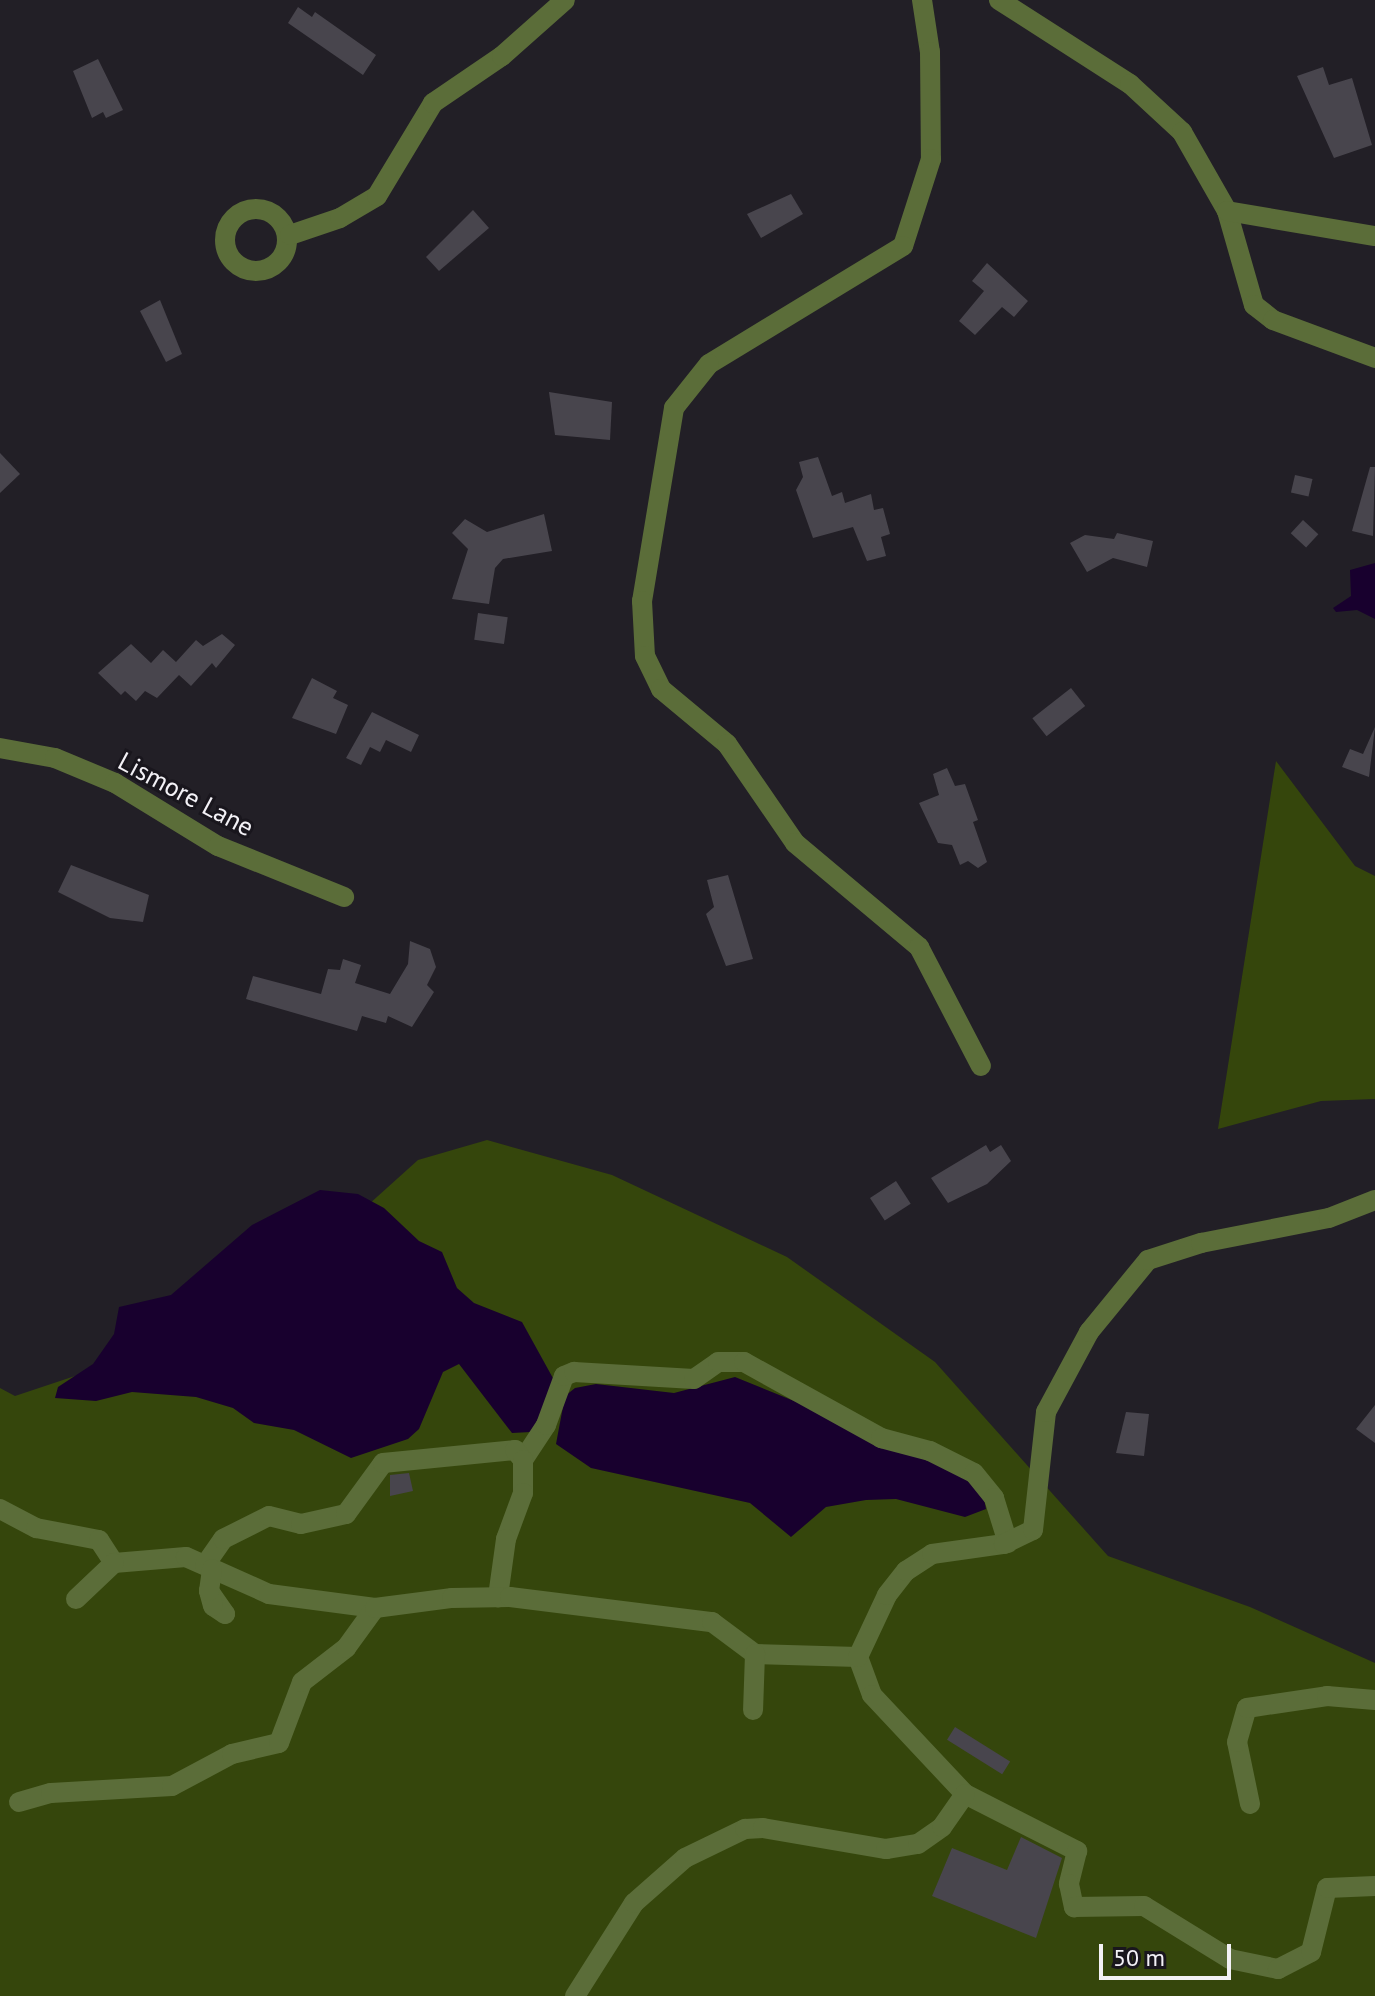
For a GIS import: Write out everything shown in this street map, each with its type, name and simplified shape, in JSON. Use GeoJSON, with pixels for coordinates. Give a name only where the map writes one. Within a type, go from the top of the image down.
{"type":"FeatureCollection","features":[{"type":"Feature","properties":{"kind":"street"},"geometry":{"type":"LineString","coordinates":[[290,235],[340,218],[377,196],[433,103],[502,56],[565,0]]}},
{"type":"Feature","properties":{"kind":"street"},"geometry":{"type":"LineString","coordinates":[[922,0],[930,52],[931,159],[903,246],[709,364],[674,408],[642,601],[645,656],[661,689],[727,744],[795,843],[919,947],[981,1066]]}},
{"type":"Feature","properties":{"kind":"street"},"geometry":{"type":"LineString","coordinates":[[999,0],[1130,84],[1172,122],[1200,157],[1227,211],[1254,305],[1273,320],[1375,358]]}},
{"type":"Feature","properties":{"kind":"street"},"geometry":{"type":"LineString","coordinates":[[1227,211],[1375,236]]}},
{"type":"Feature","properties":{"kind":"street","name":"Lismore Lane"},"geometry":{"type":"LineString","coordinates":[[0,748],[55,758],[115,783],[218,846],[344,897]]}},
{"type":"Feature","properties":{"kind":"street"},"geometry":{"type":"LineString","coordinates":[[1375,1200],[1329,1218],[1201,1243],[1148,1260],[1063,1375],[1046,1412],[1033,1530],[1008,1543],[953,1548],[906,1571],[887,1595],[858,1657],[872,1695],[965,1794],[1077,1851],[1069,1884],[1074,1907],[1144,1906],[1230,1959],[1259,1968],[1278,1969],[1311,1952],[1327,1888],[1375,1886]]}},
{"type":"Feature","properties":{"kind":"street"},"geometry":{"type":"LineString","coordinates":[[498,1597],[506,1539],[523,1493],[523,1460],[546,1425],[564,1376],[574,1372],[679,1380],[694,1379],[728,1359],[744,1362],[881,1438],[930,1451],[974,1473],[994,1498],[1008,1543]]}},
{"type":"Feature","properties":{"kind":"street"},"geometry":{"type":"LineString","coordinates":[[209,1591],[209,1567],[223,1539],[269,1516],[301,1524],[346,1514],[383,1463],[497,1449],[515,1450],[523,1460]]}},
{"type":"Feature","properties":{"kind":"street"},"geometry":{"type":"LineString","coordinates":[[0,1509],[36,1528],[99,1540],[114,1563]]}},
{"type":"Feature","properties":{"kind":"street"},"geometry":{"type":"LineString","coordinates":[[76,1599],[114,1563],[170,1555],[209,1567],[269,1594],[375,1608],[498,1597],[694,1617],[712,1622],[755,1654],[858,1657]]}},
{"type":"Feature","properties":{"kind":"street"},"geometry":{"type":"LineString","coordinates":[[19,1802],[51,1793],[172,1786],[232,1754],[279,1743],[302,1682],[346,1648],[375,1608]]}},
{"type":"Feature","properties":{"kind":"street"},"geometry":{"type":"LineString","coordinates":[[753,1710],[755,1654]]}},
{"type":"Feature","properties":{"kind":"street"},"geometry":{"type":"LineString","coordinates":[[1250,1804],[1237,1742],[1247,1708],[1327,1696],[1375,1700]]}},
{"type":"Feature","properties":{"kind":"street"},"geometry":{"type":"LineString","coordinates":[[575,1996],[634,1903],[685,1858],[745,1829],[763,1828],[886,1849],[918,1844],[942,1827],[965,1794]]}},
{"type":"Feature","properties":{"kind":"green space"},"geometry":{"type":"Polygon","coordinates":[[[1276,761],[1355,866],[1375,876],[1375,1099],[1321,1101],[1218,1129],[1276,761]]]}},
{"type":"Feature","properties":{"kind":"green space"},"geometry":{"type":"Polygon","coordinates":[[[487,1140],[612,1175],[787,1257],[935,1362],[1108,1556],[1250,1607],[1375,1663],[1375,1996],[0,1996],[0,1388],[15,1396],[129,1358],[368,1205],[418,1160],[487,1140]]]}},
{"type":"Feature","properties":{"kind":"shaded area"},"geometry":{"type":"Polygon","coordinates":[[[1375,563],[1375,619],[1357,610],[1336,612],[1333,608],[1351,596],[1350,570],[1375,563]]]}},
{"type":"Feature","properties":{"kind":"shaded area"},"geometry":{"type":"Polygon","coordinates":[[[320,1190],[358,1194],[384,1208],[419,1241],[442,1252],[457,1288],[474,1303],[522,1322],[554,1380],[549,1406],[531,1432],[512,1433],[459,1364],[443,1372],[419,1429],[408,1439],[351,1458],[294,1430],[254,1423],[233,1408],[196,1397],[132,1392],[96,1401],[55,1398],[58,1387],[93,1364],[114,1334],[119,1307],[171,1295],[252,1225],[320,1190]]]}},
{"type":"Feature","properties":{"kind":"shaded area"},"geometry":{"type":"Polygon","coordinates":[[[735,1377],[952,1465],[983,1493],[986,1509],[965,1517],[896,1499],[866,1500],[826,1507],[791,1537],[750,1503],[591,1468],[556,1444],[565,1396],[575,1388],[596,1384],[674,1393],[735,1377]]]}},
{"type":"Feature","properties":{"kind":"building"},"geometry":{"type":"Polygon","coordinates":[[[298,7],[312,17],[315,12],[376,55],[363,75],[288,23],[298,7]]]}},
{"type":"Feature","properties":{"kind":"building"},"geometry":{"type":"Polygon","coordinates":[[[98,59],[123,110],[106,118],[103,112],[92,118],[73,71],[98,59]]]}},
{"type":"Feature","properties":{"kind":"building"},"geometry":{"type":"Polygon","coordinates":[[[1323,67],[1329,85],[1352,78],[1372,145],[1334,158],[1297,76],[1323,67]]]}},
{"type":"Feature","properties":{"kind":"building"},"geometry":{"type":"Polygon","coordinates":[[[791,194],[803,214],[761,238],[747,214],[791,194]]]}},
{"type":"Feature","properties":{"kind":"building"},"geometry":{"type":"Polygon","coordinates":[[[473,210],[489,228],[439,271],[426,257],[473,210]]]}},
{"type":"Feature","properties":{"kind":"building"},"geometry":{"type":"Polygon","coordinates":[[[987,263],[1028,301],[1014,317],[1002,307],[975,335],[959,321],[984,291],[972,281],[987,263]]]}},
{"type":"Feature","properties":{"kind":"building"},"geometry":{"type":"Polygon","coordinates":[[[160,300],[182,354],[166,362],[140,311],[160,300]]]}},
{"type":"Feature","properties":{"kind":"building"},"geometry":{"type":"Polygon","coordinates":[[[549,392],[612,402],[610,440],[555,435],[549,392]]]}},
{"type":"Feature","properties":{"kind":"building"},"geometry":{"type":"Polygon","coordinates":[[[0,453],[20,474],[0,493],[0,453]]]}},
{"type":"Feature","properties":{"kind":"building"},"geometry":{"type":"Polygon","coordinates":[[[818,457],[832,496],[842,492],[845,503],[871,494],[874,510],[883,508],[890,534],[881,537],[886,556],[867,561],[853,527],[813,538],[796,490],[803,477],[799,462],[818,457]]]}},
{"type":"Feature","properties":{"kind":"building"},"geometry":{"type":"Polygon","coordinates":[[[1370,467],[1375,467],[1373,536],[1352,531],[1370,467]]]}},
{"type":"Feature","properties":{"kind":"building"},"geometry":{"type":"Polygon","coordinates":[[[1295,475],[1313,479],[1308,497],[1291,493],[1295,475]]]}},
{"type":"Feature","properties":{"kind":"building"},"geometry":{"type":"Polygon","coordinates":[[[544,514],[552,551],[503,559],[495,568],[489,604],[452,599],[468,549],[452,533],[465,519],[487,532],[544,514]]]}},
{"type":"Feature","properties":{"kind":"building"},"geometry":{"type":"Polygon","coordinates":[[[1303,520],[1318,534],[1306,547],[1291,533],[1303,520]]]}},
{"type":"Feature","properties":{"kind":"building"},"geometry":{"type":"Polygon","coordinates":[[[1117,533],[1153,541],[1147,567],[1113,558],[1087,572],[1070,543],[1085,535],[1114,539],[1117,533]]]}},
{"type":"Feature","properties":{"kind":"building"},"geometry":{"type":"Polygon","coordinates":[[[478,613],[508,617],[504,644],[474,640],[478,613]]]}},
{"type":"Feature","properties":{"kind":"building"},"geometry":{"type":"Polygon","coordinates":[[[222,634],[235,645],[216,668],[212,663],[191,686],[179,675],[157,698],[145,691],[136,701],[125,691],[121,695],[98,673],[131,644],[151,663],[163,650],[176,662],[196,640],[203,646],[222,634]]]}},
{"type":"Feature","properties":{"kind":"building"},"geometry":{"type":"Polygon","coordinates":[[[312,678],[337,691],[333,698],[348,705],[336,734],[292,718],[312,678]]]}},
{"type":"Feature","properties":{"kind":"building"},"geometry":{"type":"Polygon","coordinates":[[[1071,688],[1085,706],[1047,736],[1032,718],[1071,688]]]}},
{"type":"Feature","properties":{"kind":"building"},"geometry":{"type":"Polygon","coordinates":[[[372,712],[419,735],[411,752],[386,740],[380,752],[370,747],[361,765],[346,758],[372,712]]]}},
{"type":"Feature","properties":{"kind":"building"},"geometry":{"type":"Polygon","coordinates":[[[1375,727],[1369,777],[1342,767],[1350,749],[1363,754],[1375,727]]]}},
{"type":"Feature","properties":{"kind":"building"},"geometry":{"type":"Polygon","coordinates":[[[947,768],[955,786],[965,784],[978,820],[973,822],[987,862],[978,868],[968,861],[960,865],[952,845],[938,843],[919,803],[939,795],[933,774],[947,768]]]}},
{"type":"Feature","properties":{"kind":"building"},"geometry":{"type":"Polygon","coordinates":[[[71,865],[149,895],[143,922],[110,918],[58,892],[71,865]]]}},
{"type":"Feature","properties":{"kind":"building"},"geometry":{"type":"Polygon","coordinates":[[[728,875],[753,959],[726,966],[706,914],[714,907],[707,880],[728,875]]]}},
{"type":"Feature","properties":{"kind":"building"},"geometry":{"type":"Polygon","coordinates":[[[410,941],[430,949],[436,967],[427,985],[434,992],[412,1027],[388,1016],[386,1023],[362,1016],[357,1031],[246,999],[253,976],[321,994],[328,969],[340,970],[343,959],[361,965],[355,983],[390,994],[408,964],[410,941]]]}},
{"type":"Feature","properties":{"kind":"building"},"geometry":{"type":"Polygon","coordinates":[[[986,1145],[990,1152],[1001,1145],[1011,1161],[987,1184],[948,1203],[931,1178],[986,1145]]]}},
{"type":"Feature","properties":{"kind":"building"},"geometry":{"type":"Polygon","coordinates":[[[896,1181],[911,1204],[885,1221],[870,1198],[896,1181]]]}},
{"type":"Feature","properties":{"kind":"building"},"geometry":{"type":"Polygon","coordinates":[[[1375,1405],[1375,1443],[1356,1429],[1375,1405]]]}},
{"type":"Feature","properties":{"kind":"building"},"geometry":{"type":"Polygon","coordinates":[[[1126,1412],[1149,1414],[1144,1456],[1116,1453],[1126,1412]]]}},
{"type":"Feature","properties":{"kind":"building"},"geometry":{"type":"Polygon","coordinates":[[[409,1473],[413,1491],[390,1496],[390,1475],[409,1473]]]}},
{"type":"Feature","properties":{"kind":"building"},"geometry":{"type":"Polygon","coordinates":[[[955,1727],[1010,1761],[1002,1774],[947,1740],[955,1727]]]}},
{"type":"Feature","properties":{"kind":"building"},"geometry":{"type":"Polygon","coordinates":[[[1021,1837],[1062,1858],[1036,1938],[932,1896],[952,1848],[1007,1870],[1021,1837]]]}}]}
